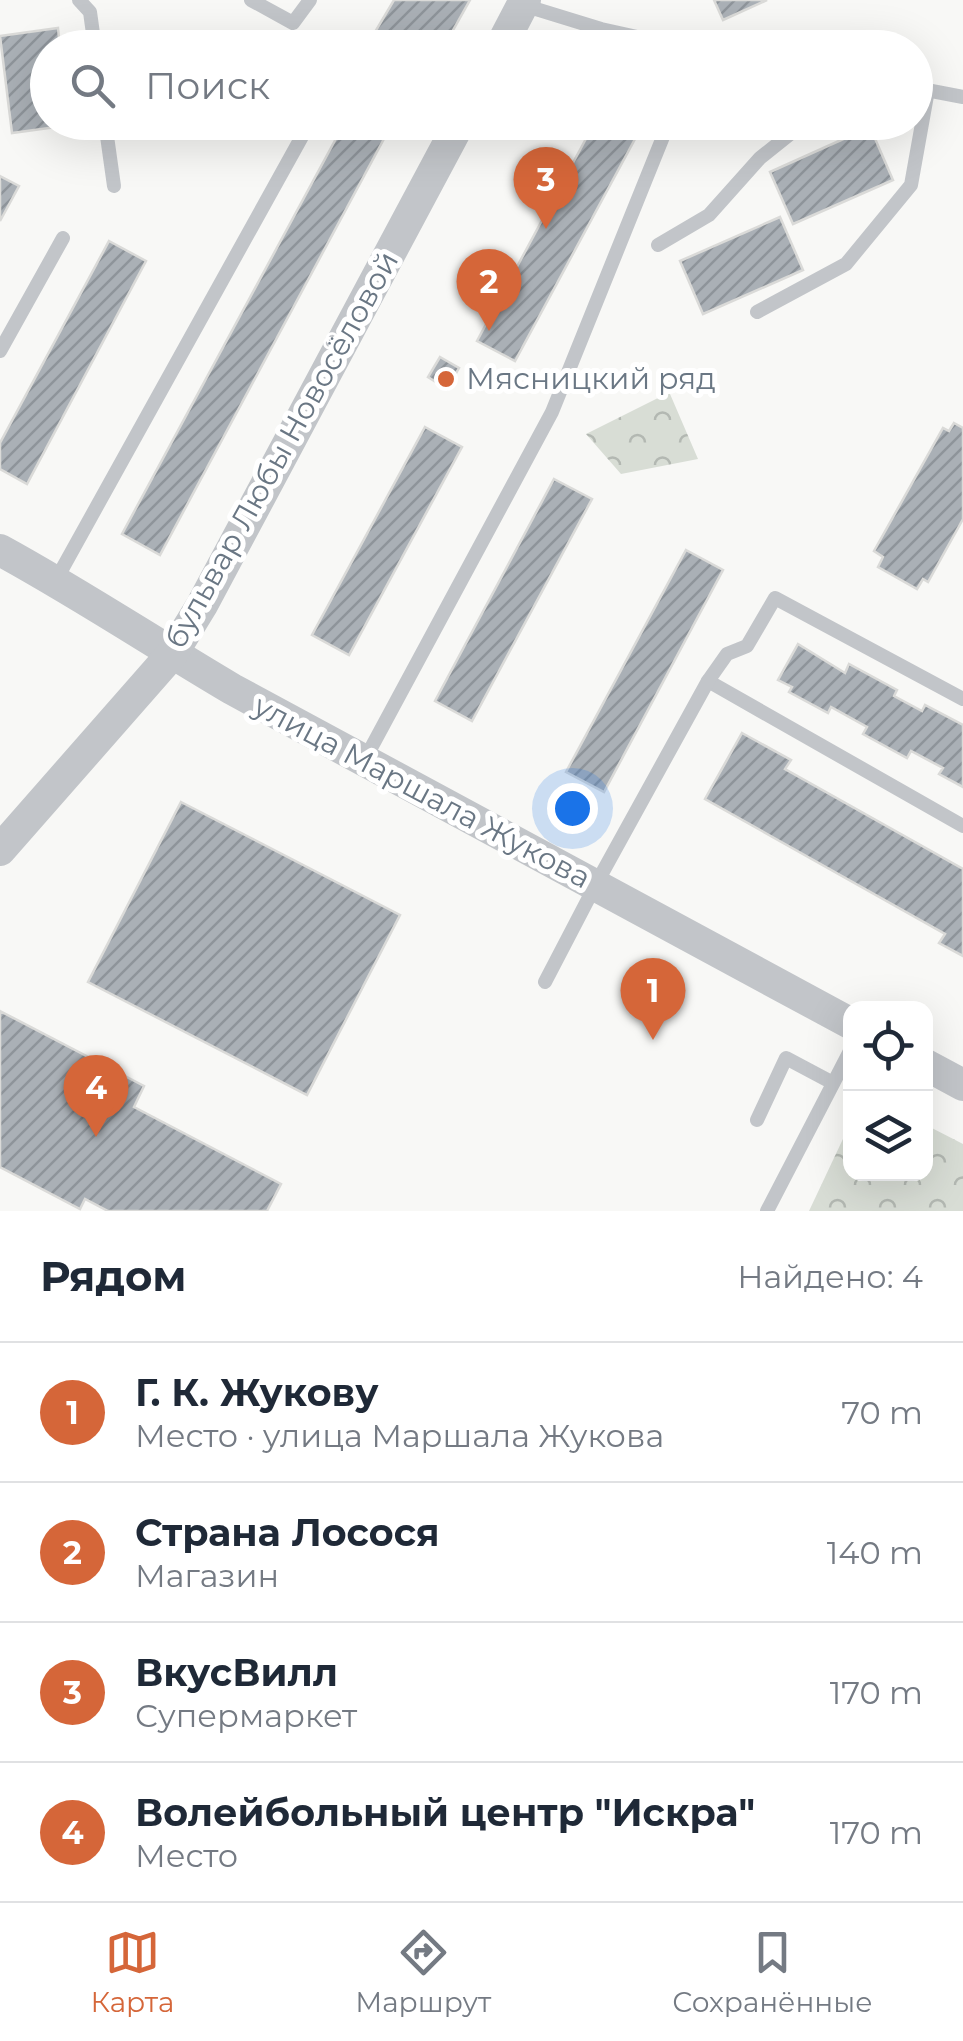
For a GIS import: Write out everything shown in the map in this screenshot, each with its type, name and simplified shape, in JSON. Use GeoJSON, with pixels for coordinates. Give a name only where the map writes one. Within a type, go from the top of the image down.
{"type":"FeatureCollection","features":[{"type":"Feature","properties":{"kind":"street"},"geometry":{"type":"LineString","coordinates":[[509,30],[524,2]]}},
{"type":"Feature","properties":{"kind":"street","name":"бульвар Любы Новосёловой"},"geometry":{"type":"LineString","coordinates":[[0,850],[172,654],[202,605],[450,140]]}},
{"type":"Feature","properties":{"kind":"street","name":"улица Маршала Жукова"},"geometry":{"type":"LineString","coordinates":[[0,550],[56,580],[232,689],[843,1020]]}},
{"type":"Feature","properties":{"kind":"street"},"geometry":{"type":"LineString","coordinates":[[933,1068],[963,1085]]}},
{"type":"Feature","properties":{"kind":"lane"},"geometry":{"type":"LineString","coordinates":[[79,0],[90,12],[92,30]]}},
{"type":"Feature","properties":{"kind":"lane"},"geometry":{"type":"LineString","coordinates":[[250,0],[293,23],[310,0]]}},
{"type":"Feature","properties":{"kind":"lane"},"geometry":{"type":"LineString","coordinates":[[524,2],[606,30]]}},
{"type":"Feature","properties":{"kind":"lane"},"geometry":{"type":"LineString","coordinates":[[933,91],[963,96]]}},
{"type":"Feature","properties":{"kind":"lane"},"geometry":{"type":"LineString","coordinates":[[108,140],[114,186]]}},
{"type":"Feature","properties":{"kind":"lane"},"geometry":{"type":"LineString","coordinates":[[56,580],[300,140]]}},
{"type":"Feature","properties":{"kind":"lane"},"geometry":{"type":"LineString","coordinates":[[364,761],[552,412],[662,140]]}},
{"type":"Feature","properties":{"kind":"lane"},"geometry":{"type":"LineString","coordinates":[[658,245],[709,215],[760,158],[782,140]]}},
{"type":"Feature","properties":{"kind":"lane"},"geometry":{"type":"LineString","coordinates":[[758,312],[846,264],[910,184],[916,140]]}},
{"type":"Feature","properties":{"kind":"lane"},"geometry":{"type":"LineString","coordinates":[[0,351],[63,238]]}},
{"type":"Feature","properties":{"kind":"lane"},"geometry":{"type":"LineString","coordinates":[[544,982],[708,681],[727,654],[747,646],[775,598],[963,699]]}},
{"type":"Feature","properties":{"kind":"lane"},"geometry":{"type":"LineString","coordinates":[[708,681],[963,826]]}},
{"type":"Feature","properties":{"kind":"lane"},"geometry":{"type":"LineString","coordinates":[[758,1120],[786,1058],[834,1082]]}},
{"type":"Feature","properties":{"kind":"lane"},"geometry":{"type":"LineString","coordinates":[[767,1211],[843,1065]]}},
{"type":"Feature","properties":{"kind":"green space"},"geometry":{"type":"Polygon","coordinates":[[[667,387],[698,459],[621,474],[586,434],[668,393],[667,387]]]}},
{"type":"Feature","properties":{"kind":"green space"},"geometry":{"type":"Polygon","coordinates":[[[933,1129],[963,1144],[963,1211],[809,1211],[843,1139],[843,1181],[933,1181],[933,1129]]]}},
{"type":"Feature","properties":{"kind":"building"},"geometry":{"type":"Polygon","coordinates":[[[394,0],[470,0],[453,30],[376,30],[394,0]]]}},
{"type":"Feature","properties":{"kind":"building"},"geometry":{"type":"Polygon","coordinates":[[[714,0],[767,0],[723,20],[714,0]]]}},
{"type":"Feature","properties":{"kind":"building"},"geometry":{"type":"Polygon","coordinates":[[[30,32],[30,131],[12,133],[0,36],[30,32]]]}},
{"type":"Feature","properties":{"kind":"building"},"geometry":{"type":"Polygon","coordinates":[[[335,140],[383,140],[160,555],[122,534],[335,140]]]}},
{"type":"Feature","properties":{"kind":"building"},"geometry":{"type":"Polygon","coordinates":[[[585,140],[634,140],[515,361],[477,341],[585,140]]]}},
{"type":"Feature","properties":{"kind":"building"},"geometry":{"type":"Polygon","coordinates":[[[841,140],[876,140],[893,180],[793,224],[770,172],[841,140]]]}},
{"type":"Feature","properties":{"kind":"building"},"geometry":{"type":"Polygon","coordinates":[[[0,176],[19,186],[0,221],[0,176]]]}},
{"type":"Feature","properties":{"kind":"building"},"geometry":{"type":"Polygon","coordinates":[[[780,217],[803,270],[703,314],[680,261],[780,217]]]}},
{"type":"Feature","properties":{"kind":"building"},"geometry":{"type":"Polygon","coordinates":[[[109,241],[146,261],[27,484],[0,469],[0,443],[109,241]]]}},
{"type":"Feature","properties":{"kind":"building"},"geometry":{"type":"Polygon","coordinates":[[[440,357],[459,368],[447,389],[428,377],[440,357]]]}},
{"type":"Feature","properties":{"kind":"building"},"geometry":{"type":"Polygon","coordinates":[[[954,423],[963,428],[963,519],[928,582],[923,579],[917,589],[878,567],[883,557],[874,551],[943,428],[949,431],[954,423]]]}},
{"type":"Feature","properties":{"kind":"building"},"geometry":{"type":"Polygon","coordinates":[[[425,427],[462,447],[349,655],[312,635],[425,427]]]}},
{"type":"Feature","properties":{"kind":"building"},"geometry":{"type":"Polygon","coordinates":[[[554,479],[592,499],[472,721],[435,701],[554,479]]]}},
{"type":"Feature","properties":{"kind":"building"},"geometry":{"type":"Polygon","coordinates":[[[686,550],[723,570],[604,792],[566,772],[686,550]]]}},
{"type":"Feature","properties":{"kind":"building"},"geometry":{"type":"Polygon","coordinates":[[[798,644],[845,673],[849,664],[897,690],[894,696],[922,711],[925,705],[963,725],[963,787],[939,774],[943,768],[911,751],[907,758],[863,734],[867,727],[831,707],[828,713],[789,692],[792,687],[778,680],[798,644]]]}},
{"type":"Feature","properties":{"kind":"building"},"geometry":{"type":"Polygon","coordinates":[[[742,733],[791,760],[785,769],[963,869],[963,956],[939,943],[945,934],[705,799],[742,733]]]}},
{"type":"Feature","properties":{"kind":"building"},"geometry":{"type":"Polygon","coordinates":[[[181,802],[400,915],[307,1095],[88,982],[181,802]]]}},
{"type":"Feature","properties":{"kind":"building"},"geometry":{"type":"Polygon","coordinates":[[[0,1011],[144,1086],[134,1107],[281,1184],[267,1211],[108,1211],[85,1199],[80,1209],[0,1167],[0,1011]]]}},
{"type":"Feature","properties":{"kind":"place","name":"ВкусВилл"},"geometry":{"type":"Point","coordinates":[546,229]}},
{"type":"Feature","properties":{"kind":"place","name":"Страна Лосося"},"geometry":{"type":"Point","coordinates":[489,331]}},
{"type":"Feature","properties":{"kind":"place","name":"Мясницкий ряд"},"geometry":{"type":"Point","coordinates":[446,379]}},
{"type":"Feature","properties":{"kind":"place","name":"Г. К. Жукову"},"geometry":{"type":"Point","coordinates":[653,1040]}},
{"type":"Feature","properties":{"kind":"place","name":"Волейбольный центр \"Искра\""},"geometry":{"type":"Point","coordinates":[96,1137]}}]}
